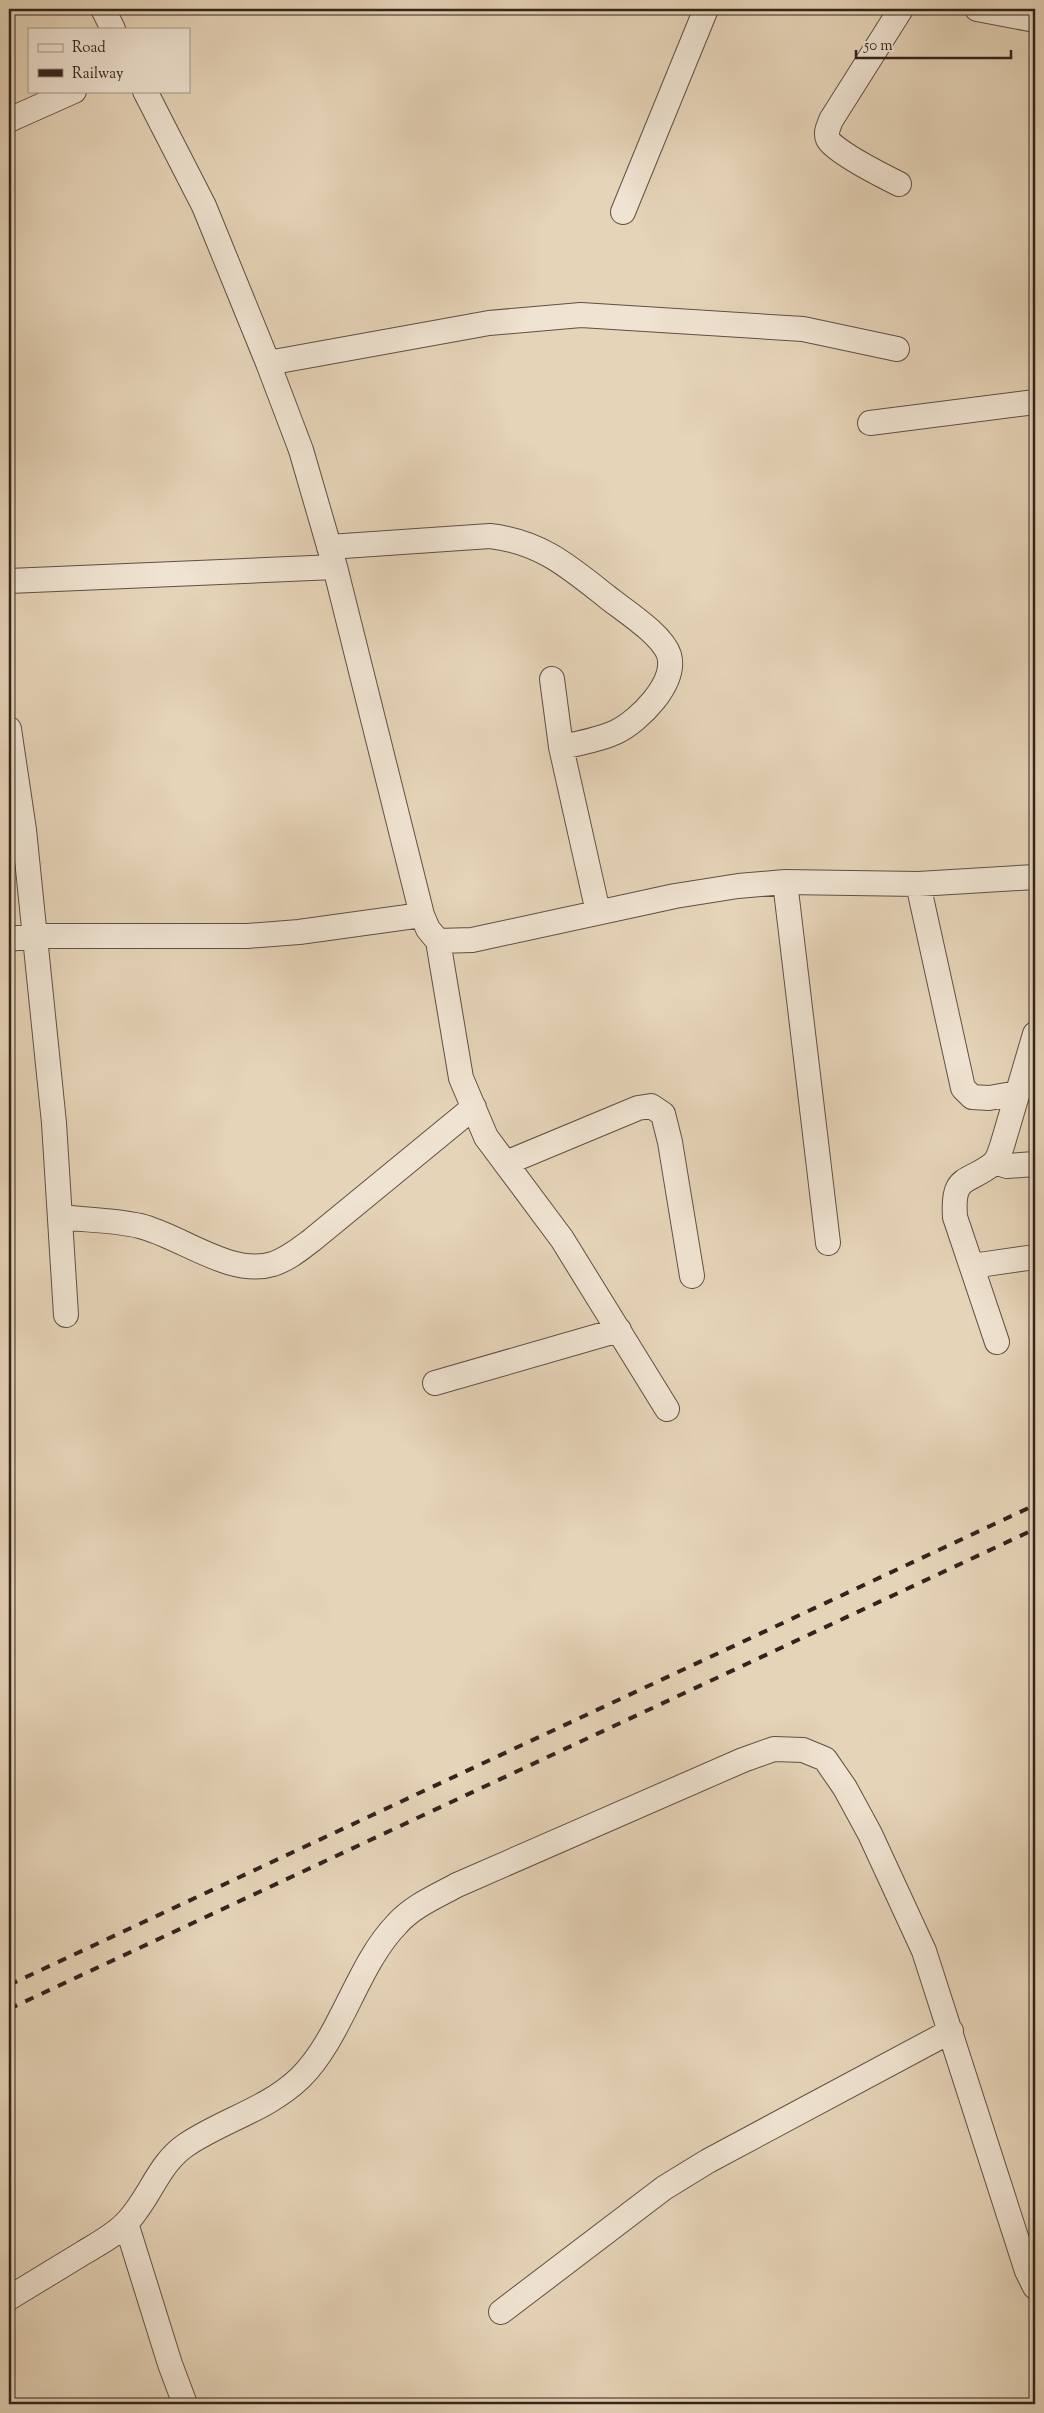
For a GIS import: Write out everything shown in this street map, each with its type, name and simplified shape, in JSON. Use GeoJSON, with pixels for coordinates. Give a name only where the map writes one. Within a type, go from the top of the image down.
{"type":"FeatureCollection","features":[{"type":"Feature","properties":{"kind":"street"},"geometry":{"type":"LineString","coordinates":[[102,9],[112,28]]}},
{"type":"Feature","properties":{"kind":"street"},"geometry":{"type":"LineString","coordinates":[[623,212],[706,9]]}},
{"type":"Feature","properties":{"kind":"street"},"geometry":{"type":"LineString","coordinates":[[899,184],[837,149],[828,140],[827,131],[831,120],[901,9]]}},
{"type":"Feature","properties":{"kind":"street"},"geometry":{"type":"LineString","coordinates":[[977,9],[1035,20]]}},
{"type":"Feature","properties":{"kind":"street"},"geometry":{"type":"LineString","coordinates":[[9,120],[72,92]]}},
{"type":"Feature","properties":{"kind":"street"},"geometry":{"type":"LineString","coordinates":[[146,92],[204,206],[268,363],[300,450],[332,557],[422,916],[428,930],[438,941],[461,1078],[486,1137],[562,1239],[668,1409]]}},
{"type":"Feature","properties":{"kind":"street"},"geometry":{"type":"LineString","coordinates":[[268,363],[489,323],[581,315],[803,329],[897,349]]}},
{"type":"Feature","properties":{"kind":"street"},"geometry":{"type":"LineString","coordinates":[[870,423],[1035,402]]}},
{"type":"Feature","properties":{"kind":"street"},"geometry":{"type":"LineString","coordinates":[[9,581],[332,557],[490,536],[514,539],[537,547],[565,563],[657,637],[669,655],[669,674],[659,693],[636,719],[617,731],[594,740],[561,747]]}},
{"type":"Feature","properties":{"kind":"street"},"geometry":{"type":"LineString","coordinates":[[552,679],[561,747],[598,912]]}},
{"type":"Feature","properties":{"kind":"street"},"geometry":{"type":"LineString","coordinates":[[9,729],[24,830],[54,1123],[66,1315]]}},
{"type":"Feature","properties":{"kind":"street"},"geometry":{"type":"LineString","coordinates":[[438,941],[472,940],[675,896],[785,882],[918,884],[1035,877]]}},
{"type":"Feature","properties":{"kind":"street"},"geometry":{"type":"LineString","coordinates":[[785,882],[828,1244]]}},
{"type":"Feature","properties":{"kind":"street"},"geometry":{"type":"LineString","coordinates":[[918,884],[963,1088],[972,1097],[990,1098],[1018,1093]]}},
{"type":"Feature","properties":{"kind":"street"},"geometry":{"type":"LineString","coordinates":[[9,939],[34,936],[248,936],[299,932],[422,916]]}},
{"type":"Feature","properties":{"kind":"street"},"geometry":{"type":"LineString","coordinates":[[997,1342],[955,1217],[954,1195],[964,1181],[995,1162],[1002,1146],[1035,1034]]}},
{"type":"Feature","properties":{"kind":"street"},"geometry":{"type":"LineString","coordinates":[[506,1163],[638,1108],[651,1106],[663,1114],[670,1142],[692,1276]]}},
{"type":"Feature","properties":{"kind":"street"},"geometry":{"type":"LineString","coordinates":[[60,1217],[139,1226],[229,1262],[251,1266],[272,1264],[290,1256],[312,1240],[474,1107]]}},
{"type":"Feature","properties":{"kind":"street"},"geometry":{"type":"LineString","coordinates":[[995,1162],[1007,1166],[1035,1164]]}},
{"type":"Feature","properties":{"kind":"street"},"geometry":{"type":"LineString","coordinates":[[972,1266],[1035,1257]]}},
{"type":"Feature","properties":{"kind":"street"},"geometry":{"type":"LineString","coordinates":[[435,1383],[619,1330]]}},
{"type":"Feature","properties":{"kind":"street"},"geometry":{"type":"LineString","coordinates":[[9,2298],[106,2239],[126,2223],[144,2201],[168,2159],[186,2145],[266,2102],[300,2077],[320,2052],[382,1942],[397,1923],[420,1905],[457,1885],[743,1760],[774,1749],[804,1750],[825,1759],[845,1788],[878,1851],[924,1951],[1027,2271],[1035,2288]]}},
{"type":"Feature","properties":{"kind":"street"},"geometry":{"type":"LineString","coordinates":[[500,2312],[664,2188],[708,2161],[951,2031]]}},
{"type":"Feature","properties":{"kind":"street"},"geometry":{"type":"LineString","coordinates":[[126,2223],[170,2364],[185,2404]]}},
{"type":"Feature","properties":{"kind":"railway"},"geometry":{"type":"LineString","coordinates":[[9,1985],[1035,1505]]}},
{"type":"Feature","properties":{"kind":"railway"},"geometry":{"type":"LineString","coordinates":[[9,2009],[1035,1529]]}}]}
